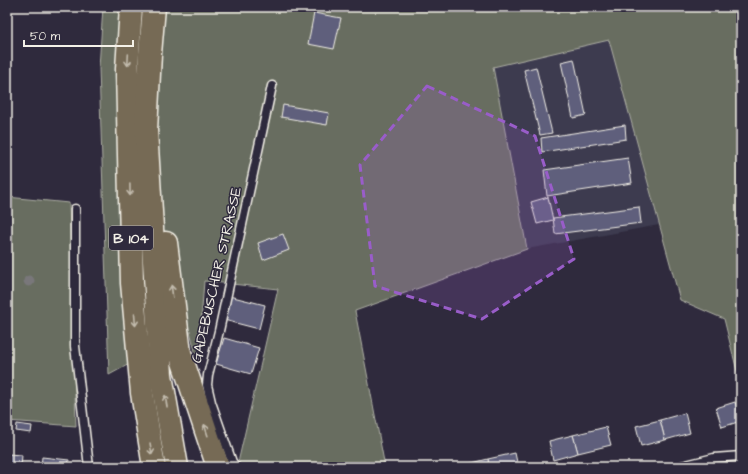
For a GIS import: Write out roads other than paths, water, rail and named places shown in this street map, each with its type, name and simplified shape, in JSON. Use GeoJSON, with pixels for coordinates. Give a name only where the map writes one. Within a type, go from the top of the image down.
{"type":"FeatureCollection","features":[{"type":"Feature","properties":{"kind":"highway","name":"B 104"},"geometry":{"type":"LineString","coordinates":[[131,7],[127,69],[132,283],[142,392],[154,467]]}},
{"type":"Feature","properties":{"kind":"highway","name":"B 104"},"geometry":{"type":"LineString","coordinates":[[154,7],[146,130],[161,375],[177,467]]}},
{"type":"Feature","properties":{"kind":"highway","name":"B 104"},"geometry":{"type":"LineString","coordinates":[[146,130],[156,164],[180,353],[218,467]]}},
{"type":"Feature","properties":{"kind":"lane","name":"GADEBUSCHER STRASSE"},"geometry":{"type":"LineString","coordinates":[[236,467],[232,462],[211,402],[207,385],[272,86]]}},
{"type":"Feature","properties":{"kind":"lane"},"geometry":{"type":"LineString","coordinates":[[75,209],[76,346],[89,467]]}},
{"type":"Feature","properties":{"kind":"lane"},"geometry":{"type":"LineString","coordinates":[[678,467],[714,458],[741,456]]}}]}
